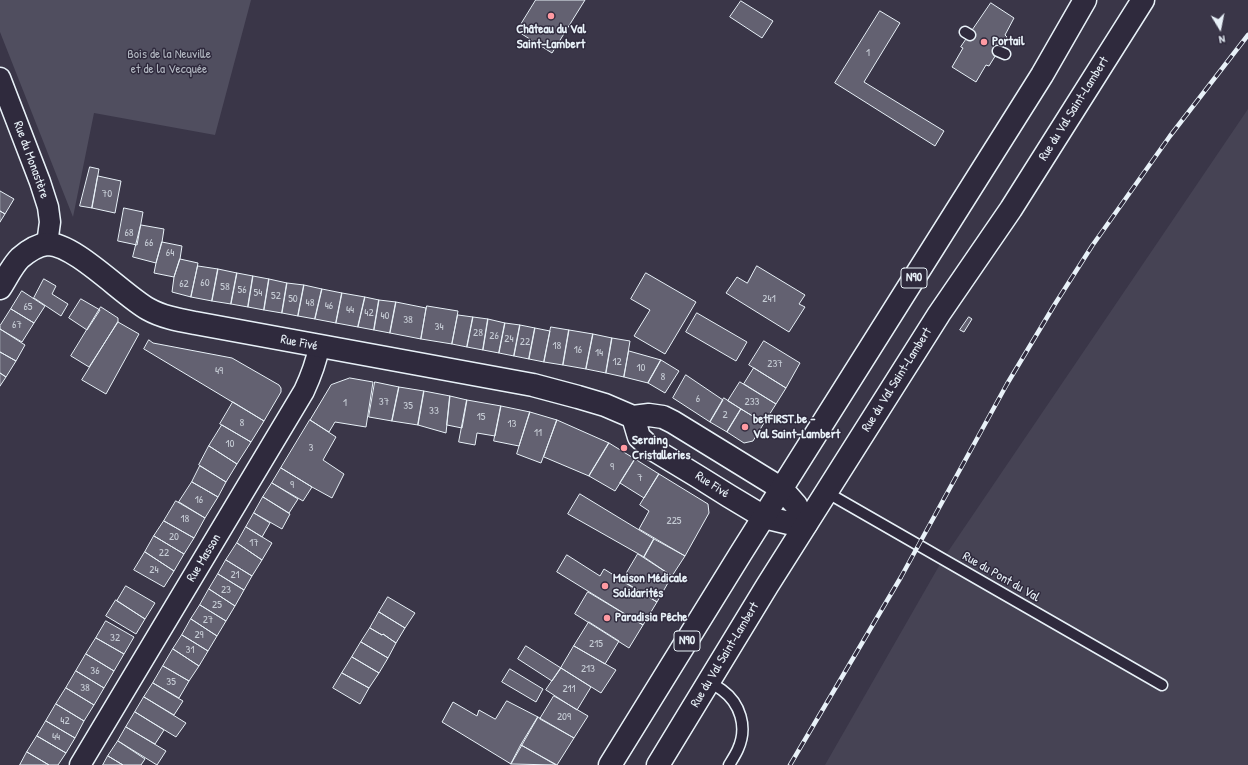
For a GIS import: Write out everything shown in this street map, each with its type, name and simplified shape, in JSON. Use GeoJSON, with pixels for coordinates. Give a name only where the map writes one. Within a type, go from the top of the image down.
{"type":"FeatureCollection","features":[{"type":"Feature","properties":{"kind":"main road","name":"N90"},"geometry":{"type":"LineString","coordinates":[[610,765],[1046,67],[1085,0]]}},
{"type":"Feature","properties":{"kind":"main road","name":"Rue du Val Saint-Lambert"},"geometry":{"type":"LineString","coordinates":[[658,765],[826,492],[939,314],[1010,209],[1143,0]]}},
{"type":"Feature","properties":{"kind":"main road","name":"Rue Fivé"},"geometry":{"type":"LineString","coordinates":[[47,244],[62,247],[148,309],[166,316],[319,347],[533,385],[605,405],[633,417],[649,415],[663,417],[782,489],[796,505],[806,524],[793,524],[764,517],[651,448],[639,437],[633,417]]}},
{"type":"Feature","properties":{"kind":"main road"},"geometry":{"type":"LineString","coordinates":[[0,288],[20,258],[32,249],[47,244]]}},
{"type":"Feature","properties":{"kind":"street","name":"Rue du Monastère"},"geometry":{"type":"LineString","coordinates":[[0,78],[40,182],[48,207],[50,222],[47,244]]}},
{"type":"Feature","properties":{"kind":"street","name":"Rue Masson"},"geometry":{"type":"LineString","coordinates":[[80,765],[304,391],[317,359],[319,347]]}},
{"type":"Feature","properties":{"kind":"lane","name":"Rue du Pont du Val"},"geometry":{"type":"LineString","coordinates":[[826,492],[1162,685]]}},
{"type":"Feature","properties":{"kind":"lane"},"geometry":{"type":"LineString","coordinates":[[708,682],[722,690],[732,699],[741,715],[743,731],[739,748],[729,765]]}},
{"type":"Feature","properties":{"kind":"shaded area"},"geometry":{"type":"Polygon","coordinates":[[[1248,109],[1248,765],[825,765],[943,559],[1248,109]]]}},
{"type":"Feature","properties":{"kind":"green space","name":"Bois de la Neuville et de la Vecquée"},"geometry":{"type":"Polygon","coordinates":[[[0,0],[251,0],[215,135],[94,113],[73,217],[0,32],[0,0]]]}},
{"type":"Feature","properties":{"kind":"building","name":"Château du Val Saint-Lambert"},"geometry":{"type":"Polygon","coordinates":[[[536,0],[585,0],[552,53],[517,31],[536,0]]]}},
{"type":"Feature","properties":{"kind":"building"},"geometry":{"type":"Polygon","coordinates":[[[741,1],[773,21],[762,38],[730,17],[741,1]]]}},
{"type":"Feature","properties":{"kind":"building","name":"Portail"},"geometry":{"type":"Polygon","coordinates":[[[991,3],[1014,18],[1005,35],[1007,37],[989,66],[986,65],[976,82],[952,67],[963,48],[961,47],[991,3]]]}},
{"type":"Feature","properties":{"kind":"building"},"geometry":{"type":"Polygon","coordinates":[[[880,11],[900,23],[864,82],[944,131],[935,146],[835,83],[880,11]]]}},
{"type":"Feature","properties":{"kind":"building"},"geometry":{"type":"Polygon","coordinates":[[[90,167],[99,169],[92,208],[80,206],[90,167]]]}},
{"type":"Feature","properties":{"kind":"building"},"geometry":{"type":"Polygon","coordinates":[[[98,176],[121,181],[115,213],[92,208],[98,176]]]}},
{"type":"Feature","properties":{"kind":"building"},"geometry":{"type":"Polygon","coordinates":[[[0,191],[14,199],[5,214],[0,211],[0,191]]]}},
{"type":"Feature","properties":{"kind":"building"},"geometry":{"type":"Polygon","coordinates":[[[124,208],[143,212],[137,245],[118,241],[124,208]]]}},
{"type":"Feature","properties":{"kind":"building"},"geometry":{"type":"Polygon","coordinates":[[[0,211],[5,214],[0,222],[0,211]]]}},
{"type":"Feature","properties":{"kind":"building"},"geometry":{"type":"Polygon","coordinates":[[[141,225],[164,229],[156,263],[133,257],[141,225]]]}},
{"type":"Feature","properties":{"kind":"building"},"geometry":{"type":"Polygon","coordinates":[[[162,242],[182,246],[180,259],[174,277],[154,273],[162,242]]]}},
{"type":"Feature","properties":{"kind":"building"},"geometry":{"type":"Polygon","coordinates":[[[180,259],[198,263],[191,297],[172,292],[174,277],[180,259]]]}},
{"type":"Feature","properties":{"kind":"building"},"geometry":{"type":"Polygon","coordinates":[[[198,266],[218,269],[212,301],[191,297],[198,266]]]}},
{"type":"Feature","properties":{"kind":"building"},"geometry":{"type":"Polygon","coordinates":[[[757,266],[805,295],[799,304],[805,307],[789,332],[726,293],[737,277],[747,283],[757,266]]]}},
{"type":"Feature","properties":{"kind":"building"},"geometry":{"type":"Polygon","coordinates":[[[218,269],[237,273],[231,304],[212,301],[218,269]]]}},
{"type":"Feature","properties":{"kind":"building"},"geometry":{"type":"Polygon","coordinates":[[[237,273],[253,276],[248,307],[231,304],[237,273]]]}},
{"type":"Feature","properties":{"kind":"building"},"geometry":{"type":"Polygon","coordinates":[[[646,273],[696,302],[665,354],[634,336],[650,310],[631,299],[646,273]]]}},
{"type":"Feature","properties":{"kind":"building"},"geometry":{"type":"Polygon","coordinates":[[[253,276],[269,279],[264,310],[248,307],[253,276]]]}},
{"type":"Feature","properties":{"kind":"building"},"geometry":{"type":"Polygon","coordinates":[[[44,279],[56,286],[52,294],[68,304],[61,316],[34,298],[44,279]]]}},
{"type":"Feature","properties":{"kind":"building"},"geometry":{"type":"Polygon","coordinates":[[[269,279],[287,283],[282,313],[264,310],[269,279]]]}},
{"type":"Feature","properties":{"kind":"building"},"geometry":{"type":"Polygon","coordinates":[[[287,283],[304,285],[298,316],[282,313],[287,283]]]}},
{"type":"Feature","properties":{"kind":"building"},"geometry":{"type":"Polygon","coordinates":[[[304,285],[322,289],[315,319],[298,316],[304,285]]]}},
{"type":"Feature","properties":{"kind":"building"},"geometry":{"type":"Polygon","coordinates":[[[322,289],[342,293],[336,323],[315,319],[322,289]]]}},
{"type":"Feature","properties":{"kind":"building"},"geometry":{"type":"Polygon","coordinates":[[[22,291],[45,306],[34,323],[11,309],[22,291]]]}},
{"type":"Feature","properties":{"kind":"building"},"geometry":{"type":"Polygon","coordinates":[[[342,293],[365,297],[358,327],[336,323],[342,293]]]}},
{"type":"Feature","properties":{"kind":"building"},"geometry":{"type":"Polygon","coordinates":[[[365,297],[379,300],[374,330],[358,327],[365,297]]]}},
{"type":"Feature","properties":{"kind":"building"},"geometry":{"type":"Polygon","coordinates":[[[81,299],[100,310],[87,330],[69,318],[81,299]]]}},
{"type":"Feature","properties":{"kind":"building"},"geometry":{"type":"Polygon","coordinates":[[[379,300],[396,302],[390,333],[374,330],[379,300]]]}},
{"type":"Feature","properties":{"kind":"building"},"geometry":{"type":"Polygon","coordinates":[[[396,302],[426,308],[421,339],[390,333],[396,302]]]}},
{"type":"Feature","properties":{"kind":"building"},"geometry":{"type":"Polygon","coordinates":[[[427,306],[458,311],[452,344],[421,339],[427,306]]]}},
{"type":"Feature","properties":{"kind":"building"},"geometry":{"type":"Polygon","coordinates":[[[101,307],[118,318],[118,322],[89,367],[71,356],[101,307]]]}},
{"type":"Feature","properties":{"kind":"building"},"geometry":{"type":"Polygon","coordinates":[[[11,309],[34,323],[22,342],[0,329],[0,326],[11,309]]]}},
{"type":"Feature","properties":{"kind":"building"},"geometry":{"type":"Polygon","coordinates":[[[697,313],[747,342],[736,361],[686,332],[697,313]]]}},
{"type":"Feature","properties":{"kind":"building"},"geometry":{"type":"Polygon","coordinates":[[[458,315],[473,317],[467,347],[452,344],[458,315]]]}},
{"type":"Feature","properties":{"kind":"building"},"geometry":{"type":"Polygon","coordinates":[[[473,317],[488,319],[483,350],[467,347],[473,317]]]}},
{"type":"Feature","properties":{"kind":"building"},"geometry":{"type":"Polygon","coordinates":[[[969,317],[972,319],[964,332],[960,330],[969,317]]]}},
{"type":"Feature","properties":{"kind":"building"},"geometry":{"type":"Polygon","coordinates":[[[488,319],[505,323],[499,353],[483,350],[488,319]]]}},
{"type":"Feature","properties":{"kind":"building"},"geometry":{"type":"Polygon","coordinates":[[[118,322],[139,334],[106,394],[82,380],[118,322]]]}},
{"type":"Feature","properties":{"kind":"building"},"geometry":{"type":"Polygon","coordinates":[[[505,323],[520,325],[514,356],[499,353],[505,323]]]}},
{"type":"Feature","properties":{"kind":"building"},"geometry":{"type":"Polygon","coordinates":[[[520,325],[535,328],[529,359],[514,356],[520,325]]]}},
{"type":"Feature","properties":{"kind":"building"},"geometry":{"type":"Polygon","coordinates":[[[551,327],[569,330],[563,365],[544,362],[551,327]]]}},
{"type":"Feature","properties":{"kind":"building"},"geometry":{"type":"Polygon","coordinates":[[[535,328],[550,331],[544,362],[529,359],[535,328]]]}},
{"type":"Feature","properties":{"kind":"building"},"geometry":{"type":"Polygon","coordinates":[[[0,329],[25,345],[16,361],[0,352],[0,329]]]}},
{"type":"Feature","properties":{"kind":"building"},"geometry":{"type":"Polygon","coordinates":[[[569,330],[593,334],[586,369],[563,365],[569,330]]]}},
{"type":"Feature","properties":{"kind":"building"},"geometry":{"type":"Polygon","coordinates":[[[593,334],[612,338],[606,373],[586,369],[593,334]]]}},
{"type":"Feature","properties":{"kind":"building"},"geometry":{"type":"Polygon","coordinates":[[[612,338],[630,341],[624,377],[606,373],[612,338]]]}},
{"type":"Feature","properties":{"kind":"building"},"geometry":{"type":"Polygon","coordinates":[[[149,340],[153,343],[232,358],[279,385],[281,392],[264,421],[144,349],[149,340]]]}},
{"type":"Feature","properties":{"kind":"building"},"geometry":{"type":"Polygon","coordinates":[[[764,341],[800,363],[786,388],[749,365],[764,341]]]}},
{"type":"Feature","properties":{"kind":"building"},"geometry":{"type":"Polygon","coordinates":[[[629,351],[661,360],[648,383],[624,377],[629,351]]]}},
{"type":"Feature","properties":{"kind":"building"},"geometry":{"type":"Polygon","coordinates":[[[0,352],[16,361],[6,377],[0,373],[0,352]]]}},
{"type":"Feature","properties":{"kind":"building"},"geometry":{"type":"Polygon","coordinates":[[[661,360],[679,371],[665,393],[648,383],[661,360]]]}},
{"type":"Feature","properties":{"kind":"building"},"geometry":{"type":"Polygon","coordinates":[[[754,368],[786,388],[776,404],[744,384],[754,368]]]}},
{"type":"Feature","properties":{"kind":"building"},"geometry":{"type":"Polygon","coordinates":[[[0,373],[6,377],[0,386],[0,373]]]}},
{"type":"Feature","properties":{"kind":"building"},"geometry":{"type":"Polygon","coordinates":[[[686,375],[723,400],[710,422],[673,398],[686,375]]]}},
{"type":"Feature","properties":{"kind":"building"},"geometry":{"type":"Polygon","coordinates":[[[350,378],[373,382],[366,427],[335,422],[329,432],[310,420],[331,385],[350,378]]]}},
{"type":"Feature","properties":{"kind":"building"},"geometry":{"type":"Polygon","coordinates":[[[375,382],[399,387],[392,421],[369,417],[375,382]]]}},
{"type":"Feature","properties":{"kind":"building"},"geometry":{"type":"Polygon","coordinates":[[[740,382],[776,404],[764,423],[728,401],[740,382]]]}},
{"type":"Feature","properties":{"kind":"building"},"geometry":{"type":"Polygon","coordinates":[[[399,387],[424,391],[418,425],[392,421],[399,387]]]}},
{"type":"Feature","properties":{"kind":"building"},"geometry":{"type":"Polygon","coordinates":[[[424,391],[450,396],[446,433],[418,425],[424,391]]]}},
{"type":"Feature","properties":{"kind":"building"},"geometry":{"type":"Polygon","coordinates":[[[450,396],[467,400],[462,428],[447,425],[450,396]]]}},
{"type":"Feature","properties":{"kind":"building"},"geometry":{"type":"Polygon","coordinates":[[[724,398],[741,409],[727,432],[710,422],[724,398]]]}},
{"type":"Feature","properties":{"kind":"building"},"geometry":{"type":"Polygon","coordinates":[[[467,400],[501,406],[495,436],[477,433],[475,445],[459,442],[467,400]]]}},
{"type":"Feature","properties":{"kind":"building"},"geometry":{"type":"Polygon","coordinates":[[[233,402],[264,421],[251,442],[220,424],[233,402]]]}},
{"type":"Feature","properties":{"kind":"building"},"geometry":{"type":"Polygon","coordinates":[[[501,406],[530,412],[519,446],[494,441],[501,406]]]}},
{"type":"Feature","properties":{"kind":"building","name":"betFIRST.be - Val Saint-Lambert"},"geometry":{"type":"Polygon","coordinates":[[[741,409],[764,423],[753,441],[744,443],[727,432],[741,409]]]}},
{"type":"Feature","properties":{"kind":"building"},"geometry":{"type":"Polygon","coordinates":[[[530,412],[557,420],[541,463],[517,454],[530,412]]]}},
{"type":"Feature","properties":{"kind":"building"},"geometry":{"type":"Polygon","coordinates":[[[310,420],[336,437],[323,460],[344,474],[332,498],[281,468],[310,420]]]}},
{"type":"Feature","properties":{"kind":"building"},"geometry":{"type":"Polygon","coordinates":[[[557,420],[609,443],[589,476],[544,457],[557,420]]]}},
{"type":"Feature","properties":{"kind":"building"},"geometry":{"type":"Polygon","coordinates":[[[222,425],[251,442],[237,464],[209,446],[222,425]]]}},
{"type":"Feature","properties":{"kind":"building"},"geometry":{"type":"Polygon","coordinates":[[[609,443],[635,459],[615,491],[589,476],[609,443]]]}},
{"type":"Feature","properties":{"kind":"building"},"geometry":{"type":"Polygon","coordinates":[[[209,446],[237,464],[226,482],[199,465],[209,446]]]}},
{"type":"Feature","properties":{"kind":"building"},"geometry":{"type":"Polygon","coordinates":[[[635,459],[659,474],[644,498],[620,483],[635,459]]]}},
{"type":"Feature","properties":{"kind":"building"},"geometry":{"type":"Polygon","coordinates":[[[200,466],[226,482],[218,497],[192,482],[200,466]]]}},
{"type":"Feature","properties":{"kind":"building"},"geometry":{"type":"Polygon","coordinates":[[[281,468],[312,487],[303,501],[272,483],[281,468]]]}},
{"type":"Feature","properties":{"kind":"building"},"geometry":{"type":"Polygon","coordinates":[[[659,474],[708,504],[709,513],[685,556],[639,529],[649,511],[640,505],[659,474]]]}},
{"type":"Feature","properties":{"kind":"building"},"geometry":{"type":"Polygon","coordinates":[[[192,482],[218,497],[205,518],[179,502],[192,482]]]}},
{"type":"Feature","properties":{"kind":"building"},"geometry":{"type":"Polygon","coordinates":[[[272,483],[298,499],[289,513],[263,497],[272,483]]]}},
{"type":"Feature","properties":{"kind":"building"},"geometry":{"type":"Polygon","coordinates":[[[580,494],[654,539],[644,557],[568,514],[580,494]]]}},
{"type":"Feature","properties":{"kind":"building"},"geometry":{"type":"Polygon","coordinates":[[[263,497],[290,514],[282,529],[254,513],[263,497]]]}},
{"type":"Feature","properties":{"kind":"building"},"geometry":{"type":"Polygon","coordinates":[[[176,501],[205,518],[194,538],[164,521],[176,501]]]}},
{"type":"Feature","properties":{"kind":"building"},"geometry":{"type":"Polygon","coordinates":[[[254,513],[270,523],[262,537],[246,527],[254,513]]]}},
{"type":"Feature","properties":{"kind":"building"},"geometry":{"type":"Polygon","coordinates":[[[164,521],[194,538],[184,554],[154,536],[164,521]]]}},
{"type":"Feature","properties":{"kind":"building"},"geometry":{"type":"Polygon","coordinates":[[[246,527],[272,543],[262,560],[237,543],[246,527]]]}},
{"type":"Feature","properties":{"kind":"building"},"geometry":{"type":"Polygon","coordinates":[[[154,536],[184,554],[174,571],[145,552],[154,536]]]}},
{"type":"Feature","properties":{"kind":"building"},"geometry":{"type":"Polygon","coordinates":[[[654,539],[685,556],[672,576],[644,557],[654,539]]]}},
{"type":"Feature","properties":{"kind":"building"},"geometry":{"type":"Polygon","coordinates":[[[237,543],[262,560],[252,576],[226,560],[237,543]]]}},
{"type":"Feature","properties":{"kind":"building"},"geometry":{"type":"Polygon","coordinates":[[[145,552],[174,571],[164,587],[134,570],[145,552]]]}},
{"type":"Feature","properties":{"kind":"building"},"geometry":{"type":"Polygon","coordinates":[[[638,554],[672,576],[657,602],[622,581],[638,554]]]}},
{"type":"Feature","properties":{"kind":"building","name":"Maison Médicale Solidarités"},"geometry":{"type":"Polygon","coordinates":[[[567,555],[600,576],[604,569],[657,602],[643,625],[557,572],[567,555]]]}},
{"type":"Feature","properties":{"kind":"building"},"geometry":{"type":"Polygon","coordinates":[[[226,560],[252,576],[244,590],[218,574],[226,560]]]}},
{"type":"Feature","properties":{"kind":"building"},"geometry":{"type":"Polygon","coordinates":[[[218,574],[244,590],[235,606],[209,589],[218,574]]]}},
{"type":"Feature","properties":{"kind":"building"},"geometry":{"type":"Polygon","coordinates":[[[126,586],[155,603],[145,619],[117,601],[126,586]]]}},
{"type":"Feature","properties":{"kind":"building"},"geometry":{"type":"Polygon","coordinates":[[[209,589],[235,606],[226,621],[200,605],[209,589]]]}},
{"type":"Feature","properties":{"kind":"building","name":"Paradisia Pêche"},"geometry":{"type":"Polygon","coordinates":[[[588,592],[643,625],[629,648],[575,614],[588,592]]]}},
{"type":"Feature","properties":{"kind":"building"},"geometry":{"type":"Polygon","coordinates":[[[388,597],[415,613],[405,628],[379,612],[388,597]]]}},
{"type":"Feature","properties":{"kind":"building"},"geometry":{"type":"Polygon","coordinates":[[[116,600],[145,619],[136,634],[106,616],[116,600]]]}},
{"type":"Feature","properties":{"kind":"building"},"geometry":{"type":"Polygon","coordinates":[[[200,605],[226,621],[217,636],[191,619],[200,605]]]}},
{"type":"Feature","properties":{"kind":"building"},"geometry":{"type":"Polygon","coordinates":[[[379,612],[405,628],[396,643],[383,634],[382,635],[370,628],[379,612]]]}},
{"type":"Feature","properties":{"kind":"building"},"geometry":{"type":"Polygon","coordinates":[[[191,619],[217,636],[208,651],[182,635],[191,619]]]}},
{"type":"Feature","properties":{"kind":"building"},"geometry":{"type":"Polygon","coordinates":[[[106,621],[134,637],[124,654],[96,638],[106,621]]]}},
{"type":"Feature","properties":{"kind":"building"},"geometry":{"type":"Polygon","coordinates":[[[589,622],[619,641],[605,664],[574,646],[589,622]]]}},
{"type":"Feature","properties":{"kind":"building"},"geometry":{"type":"Polygon","coordinates":[[[370,628],[382,635],[383,634],[396,643],[388,658],[361,642],[370,628]]]}},
{"type":"Feature","properties":{"kind":"building"},"geometry":{"type":"Polygon","coordinates":[[[182,635],[208,651],[199,666],[173,649],[182,635]]]}},
{"type":"Feature","properties":{"kind":"building"},"geometry":{"type":"Polygon","coordinates":[[[96,638],[124,654],[114,671],[86,654],[96,638]]]}},
{"type":"Feature","properties":{"kind":"building"},"geometry":{"type":"Polygon","coordinates":[[[361,642],[388,658],[379,673],[352,657],[361,642]]]}},
{"type":"Feature","properties":{"kind":"building"},"geometry":{"type":"Polygon","coordinates":[[[526,646],[561,668],[552,681],[518,659],[526,646]]]}},
{"type":"Feature","properties":{"kind":"building"},"geometry":{"type":"Polygon","coordinates":[[[574,646],[616,670],[601,693],[561,668],[574,646]]]}},
{"type":"Feature","properties":{"kind":"building"},"geometry":{"type":"Polygon","coordinates":[[[173,649],[199,666],[189,681],[163,666],[173,649]]]}},
{"type":"Feature","properties":{"kind":"building"},"geometry":{"type":"Polygon","coordinates":[[[86,654],[114,671],[104,688],[76,671],[86,654]]]}},
{"type":"Feature","properties":{"kind":"building"},"geometry":{"type":"Polygon","coordinates":[[[352,657],[379,673],[369,688],[342,673],[352,657]]]}},
{"type":"Feature","properties":{"kind":"building"},"geometry":{"type":"Polygon","coordinates":[[[163,666],[189,681],[179,698],[153,683],[163,666]]]}},
{"type":"Feature","properties":{"kind":"building"},"geometry":{"type":"Polygon","coordinates":[[[561,668],[591,687],[577,710],[546,690],[561,668]]]}},
{"type":"Feature","properties":{"kind":"building"},"geometry":{"type":"Polygon","coordinates":[[[510,669],[543,689],[536,702],[502,682],[510,669]]]}},
{"type":"Feature","properties":{"kind":"building"},"geometry":{"type":"Polygon","coordinates":[[[76,671],[104,688],[94,705],[66,688],[76,671]]]}},
{"type":"Feature","properties":{"kind":"building"},"geometry":{"type":"Polygon","coordinates":[[[342,673],[369,688],[360,704],[333,688],[342,673]]]}},
{"type":"Feature","properties":{"kind":"building"},"geometry":{"type":"Polygon","coordinates":[[[153,683],[183,701],[174,715],[144,697],[153,683]]]}},
{"type":"Feature","properties":{"kind":"building"},"geometry":{"type":"Polygon","coordinates":[[[66,688],[94,705],[84,721],[56,704],[66,688]]]}},
{"type":"Feature","properties":{"kind":"building"},"geometry":{"type":"Polygon","coordinates":[[[554,696],[588,716],[574,738],[540,719],[554,696]]]}},
{"type":"Feature","properties":{"kind":"building"},"geometry":{"type":"Polygon","coordinates":[[[144,697],[186,723],[176,737],[135,712],[144,697]]]}},
{"type":"Feature","properties":{"kind":"building"},"geometry":{"type":"Polygon","coordinates":[[[507,701],[538,717],[511,764],[442,722],[453,702],[477,716],[479,710],[495,719],[507,701]]]}},
{"type":"Feature","properties":{"kind":"building"},"geometry":{"type":"Polygon","coordinates":[[[56,704],[84,721],[75,738],[46,721],[56,704]]]}},
{"type":"Feature","properties":{"kind":"building"},"geometry":{"type":"Polygon","coordinates":[[[135,712],[164,730],[155,744],[126,727],[135,712]]]}},
{"type":"Feature","properties":{"kind":"building"},"geometry":{"type":"Polygon","coordinates":[[[538,717],[574,738],[557,765],[521,745],[538,717]]]}},
{"type":"Feature","properties":{"kind":"building"},"geometry":{"type":"Polygon","coordinates":[[[46,721],[75,738],[66,753],[37,736],[46,721]]]}},
{"type":"Feature","properties":{"kind":"building"},"geometry":{"type":"Polygon","coordinates":[[[126,727],[166,751],[157,765],[118,741],[126,727]]]}},
{"type":"Feature","properties":{"kind":"building"},"geometry":{"type":"Polygon","coordinates":[[[37,736],[66,753],[58,765],[49,765],[27,752],[37,736]]]}},
{"type":"Feature","properties":{"kind":"building"},"geometry":{"type":"Polygon","coordinates":[[[118,741],[145,759],[141,765],[123,765],[108,756],[118,741]]]}},
{"type":"Feature","properties":{"kind":"building"},"geometry":{"type":"Polygon","coordinates":[[[521,745],[556,765],[511,764],[521,745]]]}},
{"type":"Feature","properties":{"kind":"building"},"geometry":{"type":"Polygon","coordinates":[[[27,752],[49,765],[20,765],[27,752]]]}},
{"type":"Feature","properties":{"kind":"building"},"geometry":{"type":"Polygon","coordinates":[[[108,756],[123,765],[103,765],[108,756]]]}},
{"type":"Feature","properties":{"kind":"railway"},"geometry":{"type":"LineString","coordinates":[[790,765],[901,577],[1007,384],[1055,304],[1092,246],[1170,136],[1248,35]]}},
{"type":"Feature","properties":{"kind":"place","name":"Château du Val Saint-Lambert"},"geometry":{"type":"Point","coordinates":[551,16]}},
{"type":"Feature","properties":{"kind":"place","name":"Portail"},"geometry":{"type":"Point","coordinates":[984,42]}},
{"type":"Feature","properties":{"kind":"place","name":"betFIRST.be - Val Saint-Lambert"},"geometry":{"type":"Point","coordinates":[745,427]}},
{"type":"Feature","properties":{"kind":"place","name":"Seraing Cristalleries"},"geometry":{"type":"Point","coordinates":[624,448]}},
{"type":"Feature","properties":{"kind":"place","name":"Maison Médicale Solidarités"},"geometry":{"type":"Point","coordinates":[605,586]}},
{"type":"Feature","properties":{"kind":"place","name":"Paradisia Pêche"},"geometry":{"type":"Point","coordinates":[607,618]}}]}
